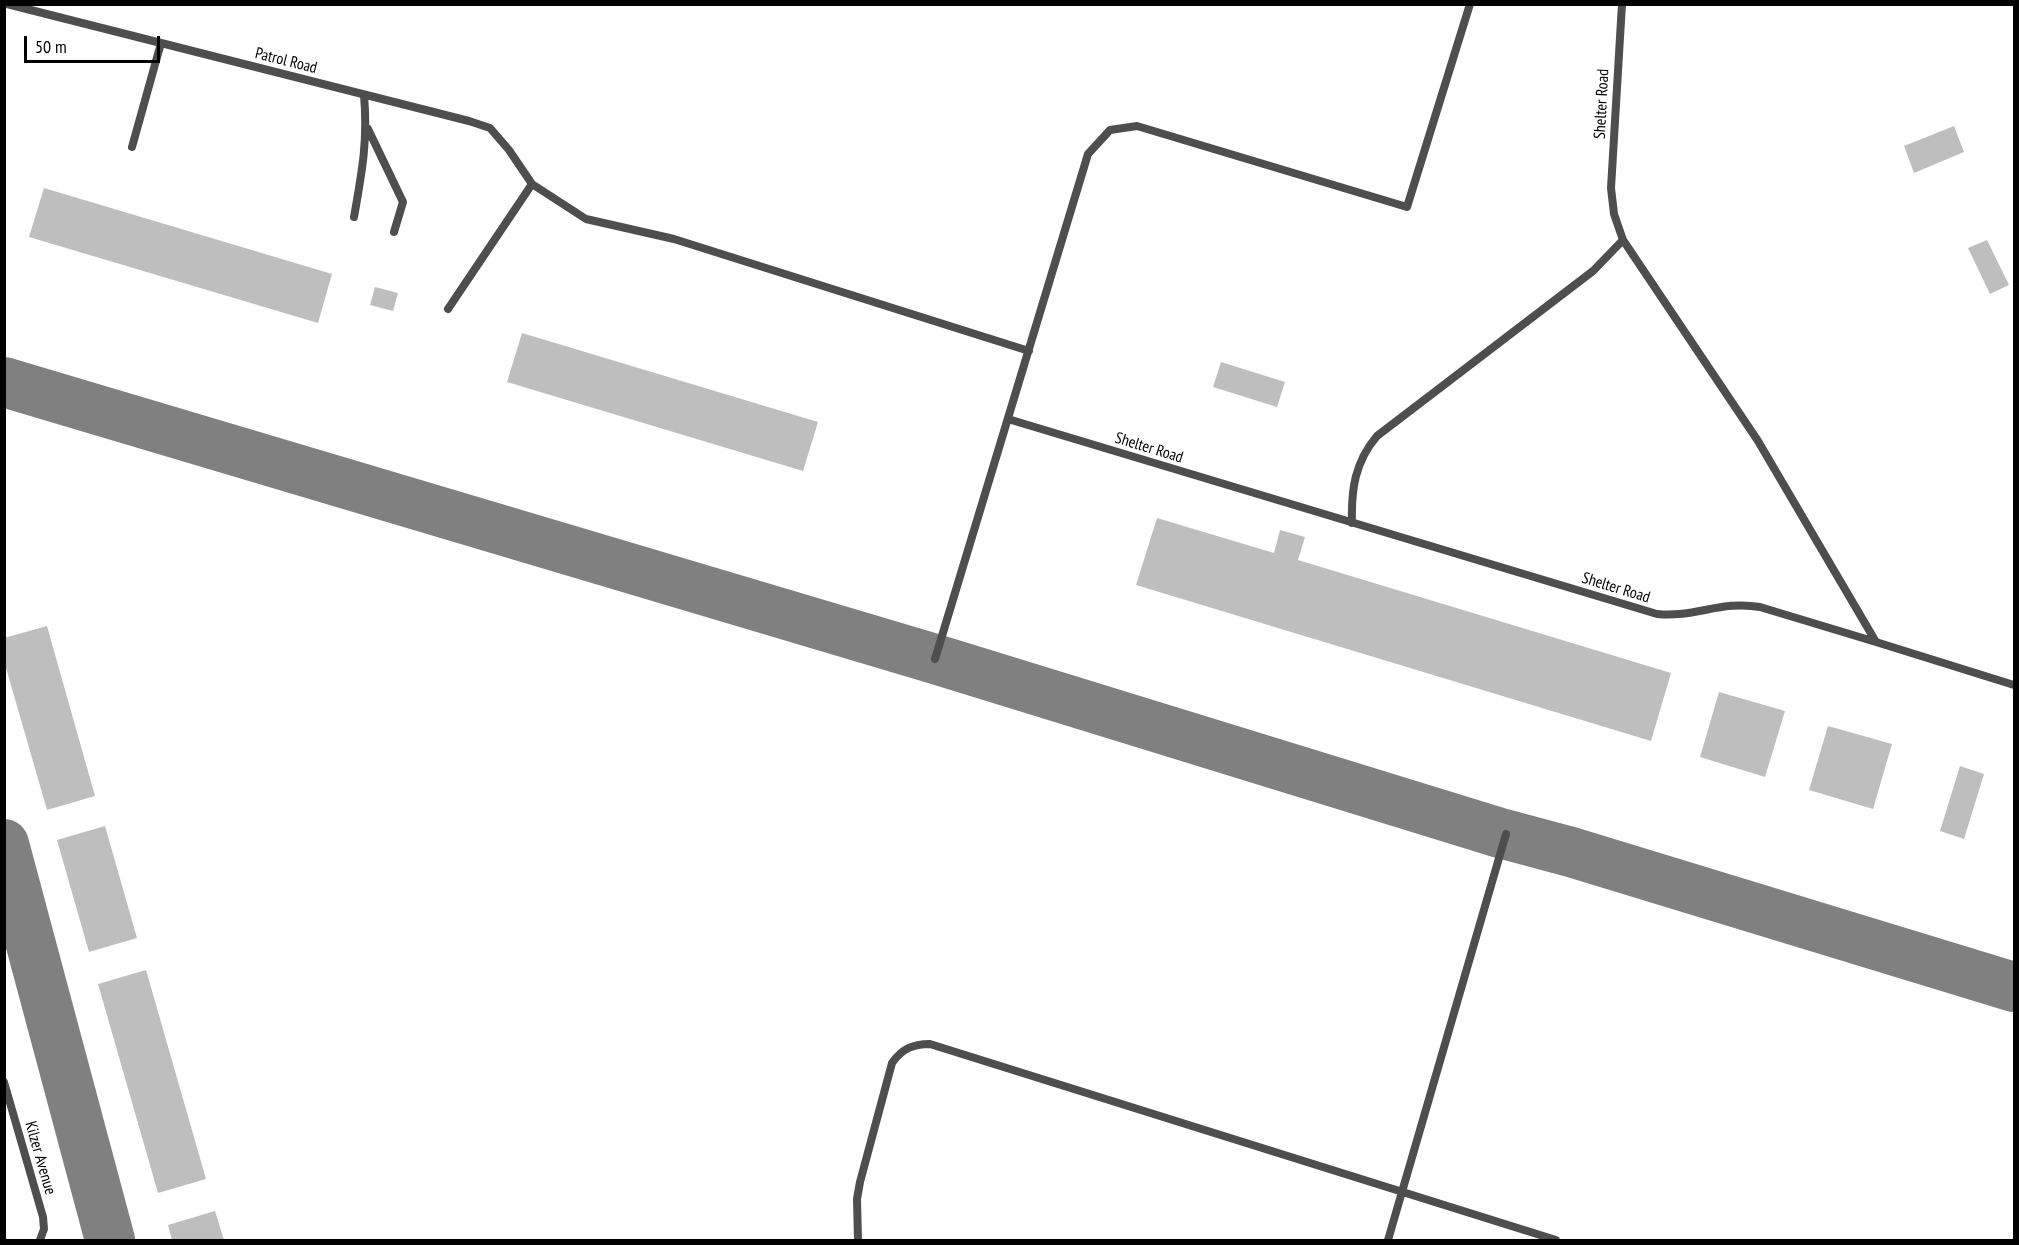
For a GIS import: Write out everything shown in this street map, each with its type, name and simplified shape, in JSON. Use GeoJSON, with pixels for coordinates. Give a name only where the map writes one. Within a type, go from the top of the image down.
{"type":"FeatureCollection","features":[{"type":"Feature","properties":{"kind":"lane","name":"Patrol Road"},"geometry":{"type":"LineString","coordinates":[[7,4],[490,128],[532,184]]}},
{"type":"Feature","properties":{"kind":"lane"},"geometry":{"type":"LineString","coordinates":[[935,659],[1088,154],[1110,130],[1137,126],[1407,207],[1470,4]]}},
{"type":"Feature","properties":{"kind":"lane","name":"Shelter Road"},"geometry":{"type":"LineString","coordinates":[[1622,4],[1611,188],[1614,214],[1623,240],[1758,441],[1876,642]]}},
{"type":"Feature","properties":{"kind":"lane"},"geometry":{"type":"LineString","coordinates":[[132,147],[161,44]]}},
{"type":"Feature","properties":{"kind":"lane"},"geometry":{"type":"LineString","coordinates":[[354,217],[365,154],[367,127],[364,95]]}},
{"type":"Feature","properties":{"kind":"lane"},"geometry":{"type":"LineString","coordinates":[[367,127],[404,202],[394,232]]}},
{"type":"Feature","properties":{"kind":"lane"},"geometry":{"type":"LineString","coordinates":[[448,309],[532,184],[586,219],[674,239],[1029,351]]}},
{"type":"Feature","properties":{"kind":"lane"},"geometry":{"type":"LineString","coordinates":[[1352,523],[1353,480],[1367,447],[1377,436],[1593,271],[1623,240]]}},
{"type":"Feature","properties":{"kind":"lane","name":"Shelter Road"},"geometry":{"type":"LineString","coordinates":[[1008,419],[1657,615],[1673,616],[1727,605],[1743,604],[1760,607],[2014,685]]}},
{"type":"Feature","properties":{"kind":"lane"},"geometry":{"type":"LineString","coordinates":[[1388,1240],[1506,834]]}},
{"type":"Feature","properties":{"kind":"lane"},"geometry":{"type":"LineString","coordinates":[[858,1240],[857,1199],[860,1182],[892,1063],[905,1049],[917,1044],[930,1044],[1556,1240]]}},
{"type":"Feature","properties":{"kind":"lane","name":"Kilzer Avenue"},"geometry":{"type":"LineString","coordinates":[[4,1082],[43,1217],[44,1228],[40,1240]]}},
{"type":"Feature","properties":{"kind":"building"},"geometry":{"type":"Polygon","coordinates":[[[1954,126],[1964,152],[1914,173],[1904,146],[1954,126]]]}},
{"type":"Feature","properties":{"kind":"building"},"geometry":{"type":"Polygon","coordinates":[[[44,188],[332,274],[318,323],[29,237],[44,188]]]}},
{"type":"Feature","properties":{"kind":"building"},"geometry":{"type":"Polygon","coordinates":[[[1987,240],[2009,285],[1990,294],[1968,248],[1987,240]]]}},
{"type":"Feature","properties":{"kind":"building"},"geometry":{"type":"Polygon","coordinates":[[[375,287],[398,293],[393,311],[370,305],[375,287]]]}},
{"type":"Feature","properties":{"kind":"building"},"geometry":{"type":"Polygon","coordinates":[[[522,333],[818,422],[803,471],[507,382],[522,333]]]}},
{"type":"Feature","properties":{"kind":"building"},"geometry":{"type":"Polygon","coordinates":[[[1221,362],[1285,382],[1277,407],[1213,387],[1221,362]]]}},
{"type":"Feature","properties":{"kind":"building"},"geometry":{"type":"Polygon","coordinates":[[[1157,518],[1274,553],[1280,530],[1305,537],[1298,560],[1671,673],[1651,741],[1136,585],[1157,518]]]}},
{"type":"Feature","properties":{"kind":"building"},"geometry":{"type":"Polygon","coordinates":[[[47,626],[95,796],[47,810],[4,661],[4,638],[47,626]]]}},
{"type":"Feature","properties":{"kind":"building"},"geometry":{"type":"Polygon","coordinates":[[[1719,692],[1785,711],[1765,777],[1700,757],[1719,692]]]}},
{"type":"Feature","properties":{"kind":"building"},"geometry":{"type":"Polygon","coordinates":[[[1828,726],[1892,744],[1873,809],[1809,790],[1828,726]]]}},
{"type":"Feature","properties":{"kind":"building"},"geometry":{"type":"Polygon","coordinates":[[[1960,766],[1984,774],[1964,839],[1940,831],[1960,766]]]}},
{"type":"Feature","properties":{"kind":"building"},"geometry":{"type":"Polygon","coordinates":[[[105,826],[137,938],[89,952],[57,840],[105,826]]]}},
{"type":"Feature","properties":{"kind":"building"},"geometry":{"type":"Polygon","coordinates":[[[146,970],[206,1179],[158,1193],[98,984],[146,970]]]}},
{"type":"Feature","properties":{"kind":"building"},"geometry":{"type":"Polygon","coordinates":[[[215,1211],[224,1240],[172,1240],[168,1225],[215,1211]]]}},
{"type":"Feature","properties":{"kind":"taxiway"},"geometry":{"type":"LineString","coordinates":[[4,382],[935,659],[1500,833],[1571,852],[2014,987]]}},
{"type":"Feature","properties":{"kind":"taxiway"},"geometry":{"type":"LineString","coordinates":[[4,844],[110,1240]]}}]}
